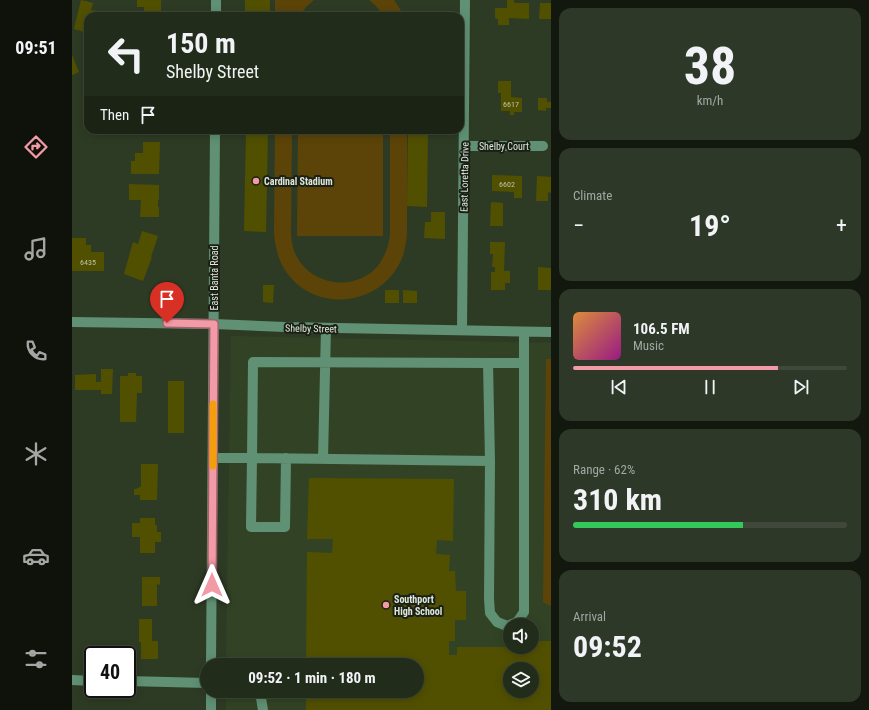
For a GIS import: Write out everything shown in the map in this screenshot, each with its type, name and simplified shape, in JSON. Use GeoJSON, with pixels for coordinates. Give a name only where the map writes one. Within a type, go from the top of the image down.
{"type":"FeatureCollection","features":[{"type":"Feature","properties":{"kind":"street"},"geometry":{"type":"LineString","coordinates":[[216,0],[216,12]]}},
{"type":"Feature","properties":{"kind":"street","name":"East Loretta Drive"},"geometry":{"type":"LineString","coordinates":[[462,330],[465,0]]}},
{"type":"Feature","properties":{"kind":"street","name":"East Banta Road"},"geometry":{"type":"LineString","coordinates":[[211,658],[215,134]]}},
{"type":"Feature","properties":{"kind":"street","name":"Shelby Court"},"geometry":{"type":"LineString","coordinates":[[464,146],[544,146]]}},
{"type":"Feature","properties":{"kind":"street","name":"Shelby Street"},"geometry":{"type":"LineString","coordinates":[[72,322],[551,332]]}},
{"type":"Feature","properties":{"kind":"street"},"geometry":{"type":"LineString","coordinates":[[323,459],[326,328]]}},
{"type":"Feature","properties":{"kind":"street"},"geometry":{"type":"LineString","coordinates":[[488,363],[490,461],[490,613],[497,622],[507,626],[518,622],[524,612],[524,332]]}},
{"type":"Feature","properties":{"kind":"street"},"geometry":{"type":"LineString","coordinates":[[286,458],[285,528],[251,527],[253,362],[524,363]]}},
{"type":"Feature","properties":{"kind":"street"},"geometry":{"type":"LineString","coordinates":[[213,458],[490,461]]}},
{"type":"Feature","properties":{"kind":"street"},"geometry":{"type":"LineString","coordinates":[[72,680],[84,681]]}},
{"type":"Feature","properties":{"kind":"street"},"geometry":{"type":"LineString","coordinates":[[136,681],[200,683]]}},
{"type":"Feature","properties":{"kind":"street"},"geometry":{"type":"LineString","coordinates":[[211,698],[211,710]]}},
{"type":"Feature","properties":{"kind":"street"},"geometry":{"type":"LineString","coordinates":[[261,698],[263,710]]}},
{"type":"Feature","properties":{"kind":"shaded area"},"geometry":{"type":"Polygon","coordinates":[[[275,0],[314,0],[302,12],[275,12],[275,0]]]}},
{"type":"Feature","properties":{"kind":"shaded area"},"geometry":{"type":"Polygon","coordinates":[[[369,0],[394,0],[401,12],[381,12],[369,0]]]}},
{"type":"Feature","properties":{"kind":"shaded area"},"geometry":{"type":"Polygon","coordinates":[[[275,134],[292,134],[291,239],[299,261],[308,271],[320,278],[332,282],[358,280],[370,273],[380,263],[386,253],[390,234],[390,134],[407,134],[407,234],[405,246],[402,258],[392,275],[378,288],[362,296],[344,299],[326,298],[309,292],[294,281],[282,265],[276,249],[274,233],[275,134]]]}},
{"type":"Feature","properties":{"kind":"shaded area"},"geometry":{"type":"Polygon","coordinates":[[[298,134],[383,134],[383,236],[297,236],[298,134]]]}},
{"type":"Feature","properties":{"kind":"shaded area"},"geometry":{"type":"Polygon","coordinates":[[[231,336],[551,343],[551,710],[226,710],[226,698],[424,698],[424,658],[226,658],[231,336]]]}},
{"type":"Feature","properties":{"kind":"shaded area"},"geometry":{"type":"Polygon","coordinates":[[[546,359],[551,359],[551,606],[543,602],[546,359]]]}},
{"type":"Feature","properties":{"kind":"building"},"geometry":{"type":"Polygon","coordinates":[[[81,0],[93,3],[91,10],[98,12],[84,12],[84,32],[74,29],[81,0]]]}},
{"type":"Feature","properties":{"kind":"building"},"geometry":{"type":"Polygon","coordinates":[[[137,0],[161,0],[161,12],[144,12],[144,7],[137,7],[137,0]]]}},
{"type":"Feature","properties":{"kind":"building"},"geometry":{"type":"Polygon","coordinates":[[[245,0],[270,0],[270,12],[245,12],[245,0]]]}},
{"type":"Feature","properties":{"kind":"building"},"geometry":{"type":"Polygon","coordinates":[[[507,0],[514,0],[514,3],[529,3],[529,19],[509,18],[509,25],[498,25],[498,19],[495,18],[495,8],[507,8],[507,0]]]}},
{"type":"Feature","properties":{"kind":"building"},"geometry":{"type":"Polygon","coordinates":[[[540,3],[551,3],[551,19],[539,19],[540,3]]]}},
{"type":"Feature","properties":{"kind":"building"},"geometry":{"type":"Polygon","coordinates":[[[72,55],[79,72],[72,75],[72,55]]]}},
{"type":"Feature","properties":{"kind":"building"},"geometry":{"type":"Polygon","coordinates":[[[498,81],[511,81],[511,97],[522,98],[522,112],[514,112],[514,115],[510,115],[510,111],[501,111],[501,93],[498,93],[498,81]]]}},
{"type":"Feature","properties":{"kind":"building"},"geometry":{"type":"Polygon","coordinates":[[[538,98],[547,98],[547,102],[551,102],[551,108],[546,108],[546,111],[538,110],[538,98]]]}},
{"type":"Feature","properties":{"kind":"building","name":"Cardinal Stadium"},"geometry":{"type":"Polygon","coordinates":[[[246,134],[268,134],[266,232],[244,231],[246,134]]]}},
{"type":"Feature","properties":{"kind":"building"},"geometry":{"type":"Polygon","coordinates":[[[408,134],[428,134],[427,207],[407,206],[408,134]]]}},
{"type":"Feature","properties":{"kind":"building"},"geometry":{"type":"Polygon","coordinates":[[[143,142],[160,142],[159,174],[131,174],[131,161],[135,161],[135,153],[143,153],[143,142]]]}},
{"type":"Feature","properties":{"kind":"building"},"geometry":{"type":"Polygon","coordinates":[[[492,175],[522,176],[522,198],[514,198],[514,192],[492,191],[492,175]]]}},
{"type":"Feature","properties":{"kind":"building"},"geometry":{"type":"Polygon","coordinates":[[[537,176],[551,177],[551,193],[548,192],[548,201],[536,201],[537,176]]]}},
{"type":"Feature","properties":{"kind":"building"},"geometry":{"type":"Polygon","coordinates":[[[129,184],[159,185],[159,217],[140,217],[141,200],[129,200],[129,184]]]}},
{"type":"Feature","properties":{"kind":"building"},"geometry":{"type":"Polygon","coordinates":[[[491,202],[503,203],[503,226],[490,226],[491,202]]]}},
{"type":"Feature","properties":{"kind":"building"},"geometry":{"type":"Polygon","coordinates":[[[431,212],[445,212],[445,239],[424,238],[425,222],[431,222],[431,212]]]}},
{"type":"Feature","properties":{"kind":"building"},"geometry":{"type":"Polygon","coordinates":[[[142,231],[158,236],[143,281],[124,274],[133,242],[138,244],[142,231]]]}},
{"type":"Feature","properties":{"kind":"building"},"geometry":{"type":"Polygon","coordinates":[[[72,238],[86,238],[86,245],[91,245],[91,252],[104,252],[104,271],[72,271],[72,238]]]}},
{"type":"Feature","properties":{"kind":"building"},"geometry":{"type":"Polygon","coordinates":[[[490,242],[505,242],[504,271],[510,271],[510,283],[505,283],[505,290],[491,290],[491,272],[495,272],[495,267],[492,267],[493,254],[490,254],[490,242]]]}},
{"type":"Feature","properties":{"kind":"building"},"geometry":{"type":"Polygon","coordinates":[[[538,267],[551,268],[551,290],[538,290],[538,267]]]}},
{"type":"Feature","properties":{"kind":"building"},"geometry":{"type":"Polygon","coordinates":[[[263,285],[274,285],[273,303],[263,302],[263,285]]]}},
{"type":"Feature","properties":{"kind":"building"},"geometry":{"type":"Polygon","coordinates":[[[385,290],[399,290],[399,303],[385,303],[385,290]]]}},
{"type":"Feature","properties":{"kind":"building"},"geometry":{"type":"Polygon","coordinates":[[[403,290],[417,291],[417,303],[403,303],[403,290]]]}},
{"type":"Feature","properties":{"kind":"building"},"geometry":{"type":"Polygon","coordinates":[[[101,369],[113,369],[112,394],[101,394],[101,390],[75,390],[75,375],[96,374],[96,382],[101,382],[101,369]]]}},
{"type":"Feature","properties":{"kind":"building"},"geometry":{"type":"Polygon","coordinates":[[[128,373],[136,373],[136,376],[142,376],[142,393],[137,393],[136,422],[120,422],[120,376],[128,376],[128,373]]]}},
{"type":"Feature","properties":{"kind":"building"},"geometry":{"type":"Polygon","coordinates":[[[168,381],[184,381],[184,433],[168,433],[168,381]]]}},
{"type":"Feature","properties":{"kind":"building"},"geometry":{"type":"Polygon","coordinates":[[[141,464],[158,464],[157,500],[140,500],[140,495],[134,495],[134,489],[141,487],[141,464]]]}},
{"type":"Feature","properties":{"kind":"building","name":"Southport High School"},"geometry":{"type":"Polygon","coordinates":[[[309,478],[454,479],[453,541],[437,540],[436,554],[450,555],[449,571],[455,571],[456,591],[466,591],[466,620],[455,620],[455,641],[449,641],[449,655],[457,655],[457,647],[503,647],[503,654],[539,654],[539,641],[551,641],[551,710],[306,710],[306,698],[424,698],[424,658],[306,658],[307,552],[332,553],[333,539],[307,539],[309,478]]]}},
{"type":"Feature","properties":{"kind":"building"},"geometry":{"type":"Polygon","coordinates":[[[140,518],[155,518],[157,532],[161,532],[161,542],[155,542],[155,553],[140,553],[140,537],[132,537],[132,523],[140,523],[140,518]]]}},
{"type":"Feature","properties":{"kind":"building"},"geometry":{"type":"Polygon","coordinates":[[[142,577],[160,577],[160,585],[157,584],[157,606],[142,606],[142,577]]]}},
{"type":"Feature","properties":{"kind":"building"},"geometry":{"type":"Polygon","coordinates":[[[139,619],[152,619],[152,641],[158,641],[158,659],[141,659],[139,619]]]}},
{"type":"Feature","properties":{"kind":"slow traffic"},"geometry":{"type":"LineString","coordinates":[[213,404],[213,466]]}},
{"type":"Feature","properties":{"kind":"place","name":"Cardinal Stadium"},"geometry":{"type":"Point","coordinates":[256,181]}},
{"type":"Feature","properties":{"kind":"place","name":"Southport High School"},"geometry":{"type":"Point","coordinates":[386,605]}},
{"type":"Feature","properties":{"kind":"route"},"geometry":{"type":"LineString","coordinates":[[167,323],[214,324],[212,585]]}}]}
